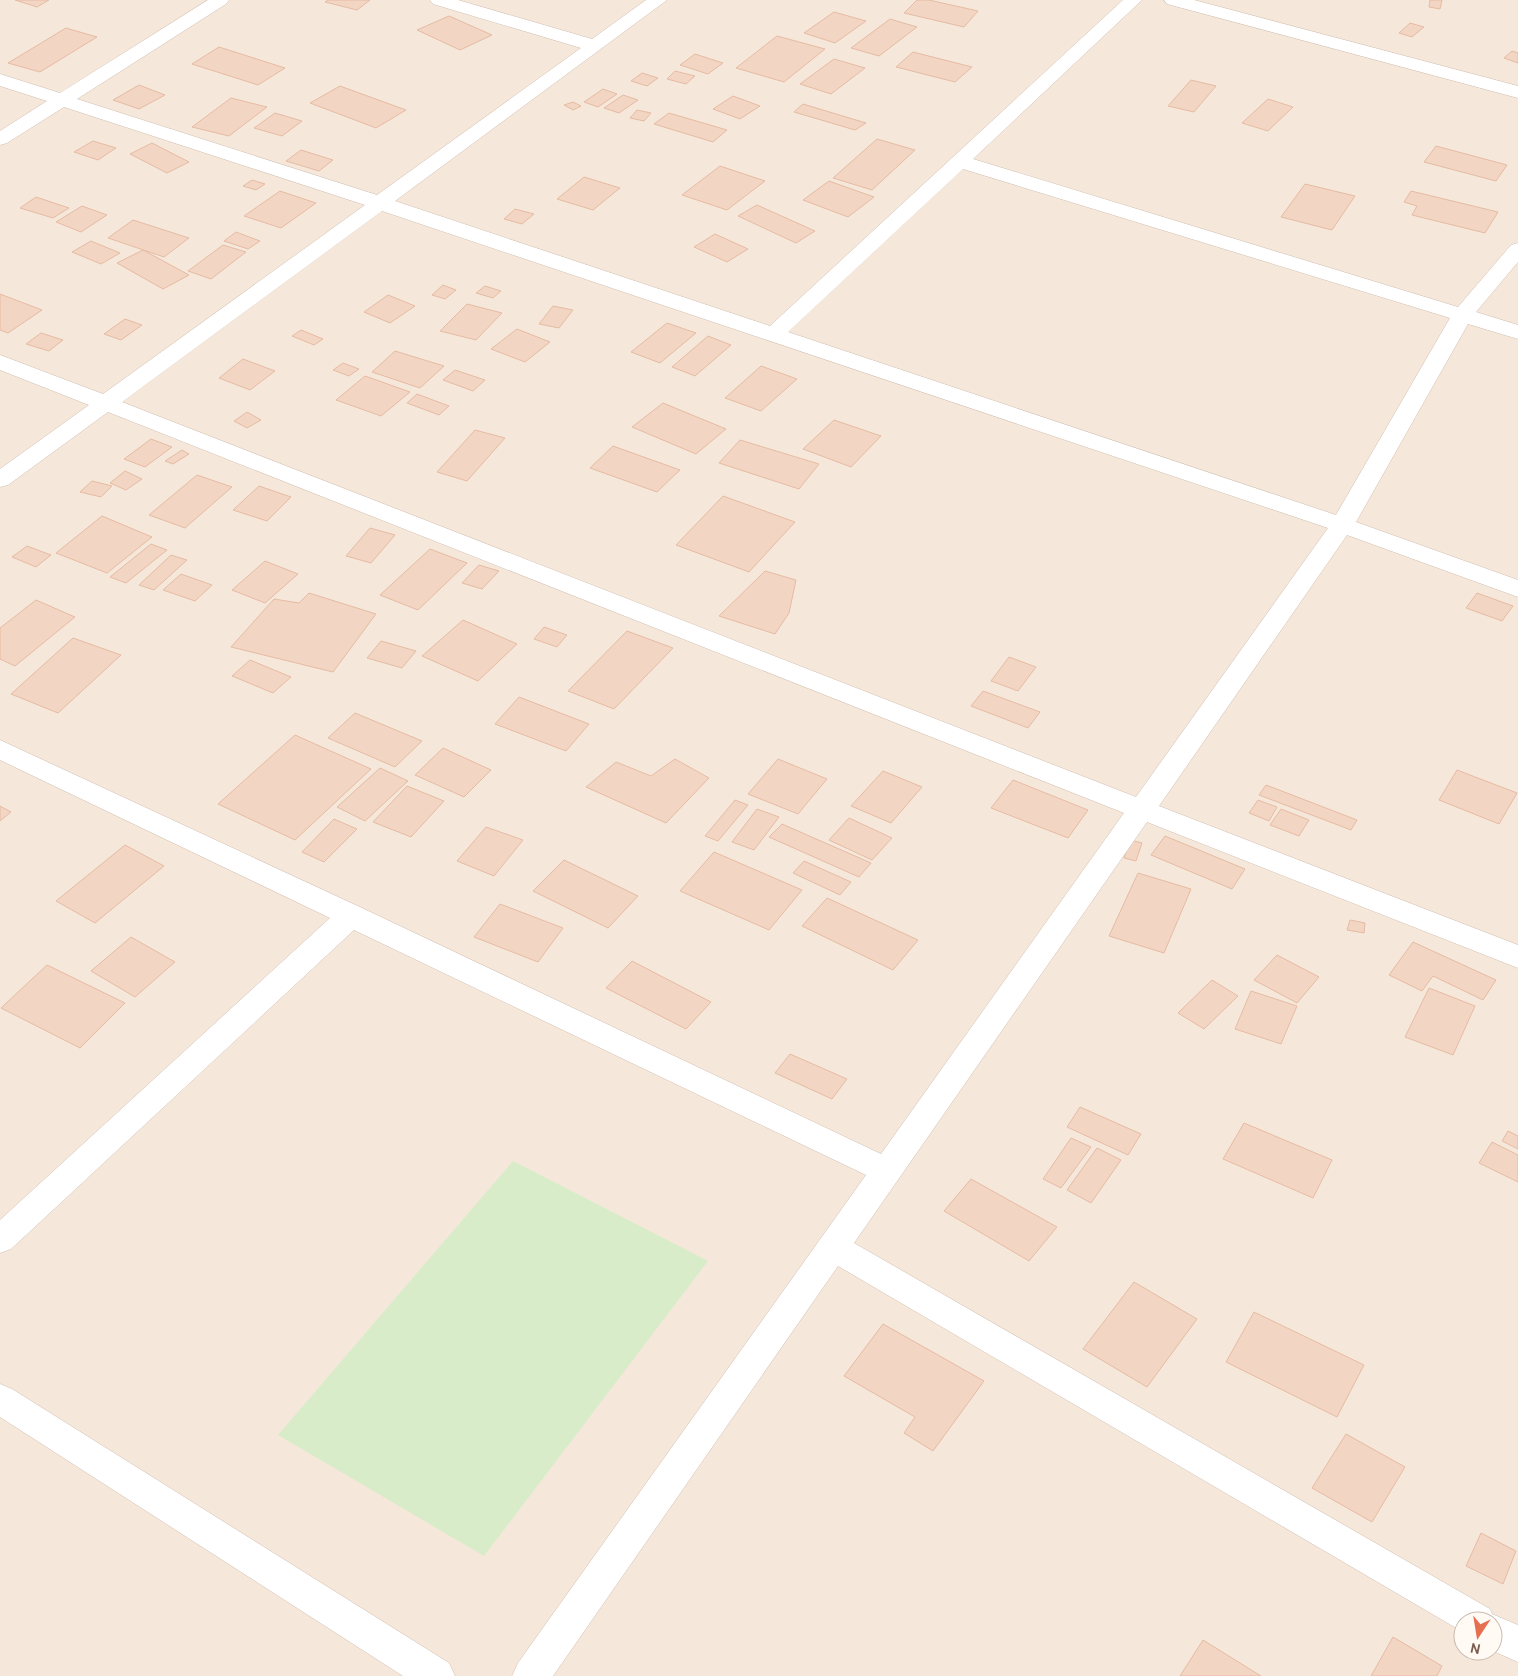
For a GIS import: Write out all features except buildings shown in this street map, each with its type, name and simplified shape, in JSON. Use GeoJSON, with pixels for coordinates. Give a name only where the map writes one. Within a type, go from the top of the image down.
{"type":"FeatureCollection","features":[{"type":"Feature","properties":{"kind":"street"},"geometry":{"type":"LineString","coordinates":[[0,139],[220,0]]}},
{"type":"Feature","properties":{"kind":"street"},"geometry":{"type":"LineString","coordinates":[[438,0],[596,46]]}},
{"type":"Feature","properties":{"kind":"street"},"geometry":{"type":"LineString","coordinates":[[0,480],[658,0]]}},
{"type":"Feature","properties":{"kind":"street"},"geometry":{"type":"LineString","coordinates":[[773,334],[1133,0]]}},
{"type":"Feature","properties":{"kind":"street"},"geometry":{"type":"LineString","coordinates":[[1173,0],[1518,92]]}},
{"type":"Feature","properties":{"kind":"street"},"geometry":{"type":"LineString","coordinates":[[0,80],[380,203],[773,334],[1342,525],[1518,589]]}},
{"type":"Feature","properties":{"kind":"street"},"geometry":{"type":"LineString","coordinates":[[959,161],[1518,332]]}},
{"type":"Feature","properties":{"kind":"street"},"geometry":{"type":"LineString","coordinates":[[530,1676],[1342,525],[1462,315],[1518,249]]}},
{"type":"Feature","properties":{"kind":"street"},"geometry":{"type":"LineString","coordinates":[[0,362],[1518,957]]}},
{"type":"Feature","properties":{"kind":"street"},"geometry":{"type":"LineString","coordinates":[[0,749],[887,1171]]}},
{"type":"Feature","properties":{"kind":"street"},"geometry":{"type":"LineString","coordinates":[[0,1240],[352,915]]}},
{"type":"Feature","properties":{"kind":"street"},"geometry":{"type":"LineString","coordinates":[[833,1247],[1459,1611]]}},
{"type":"Feature","properties":{"kind":"street"},"geometry":{"type":"LineString","coordinates":[[0,1398],[436,1676]]}},
{"type":"Feature","properties":{"kind":"street"},"geometry":{"type":"LineString","coordinates":[[1503,1636],[1518,1645]]}},
{"type":"Feature","properties":{"kind":"shaded area"},"geometry":{"type":"Polygon","coordinates":[[[0,0],[1518,0],[1518,1676],[0,1676],[0,0]]]}},
{"type":"Feature","properties":{"kind":"green space"},"geometry":{"type":"Polygon","coordinates":[[[513,1161],[708,1261],[484,1556],[278,1435],[513,1161]]]}}]}
